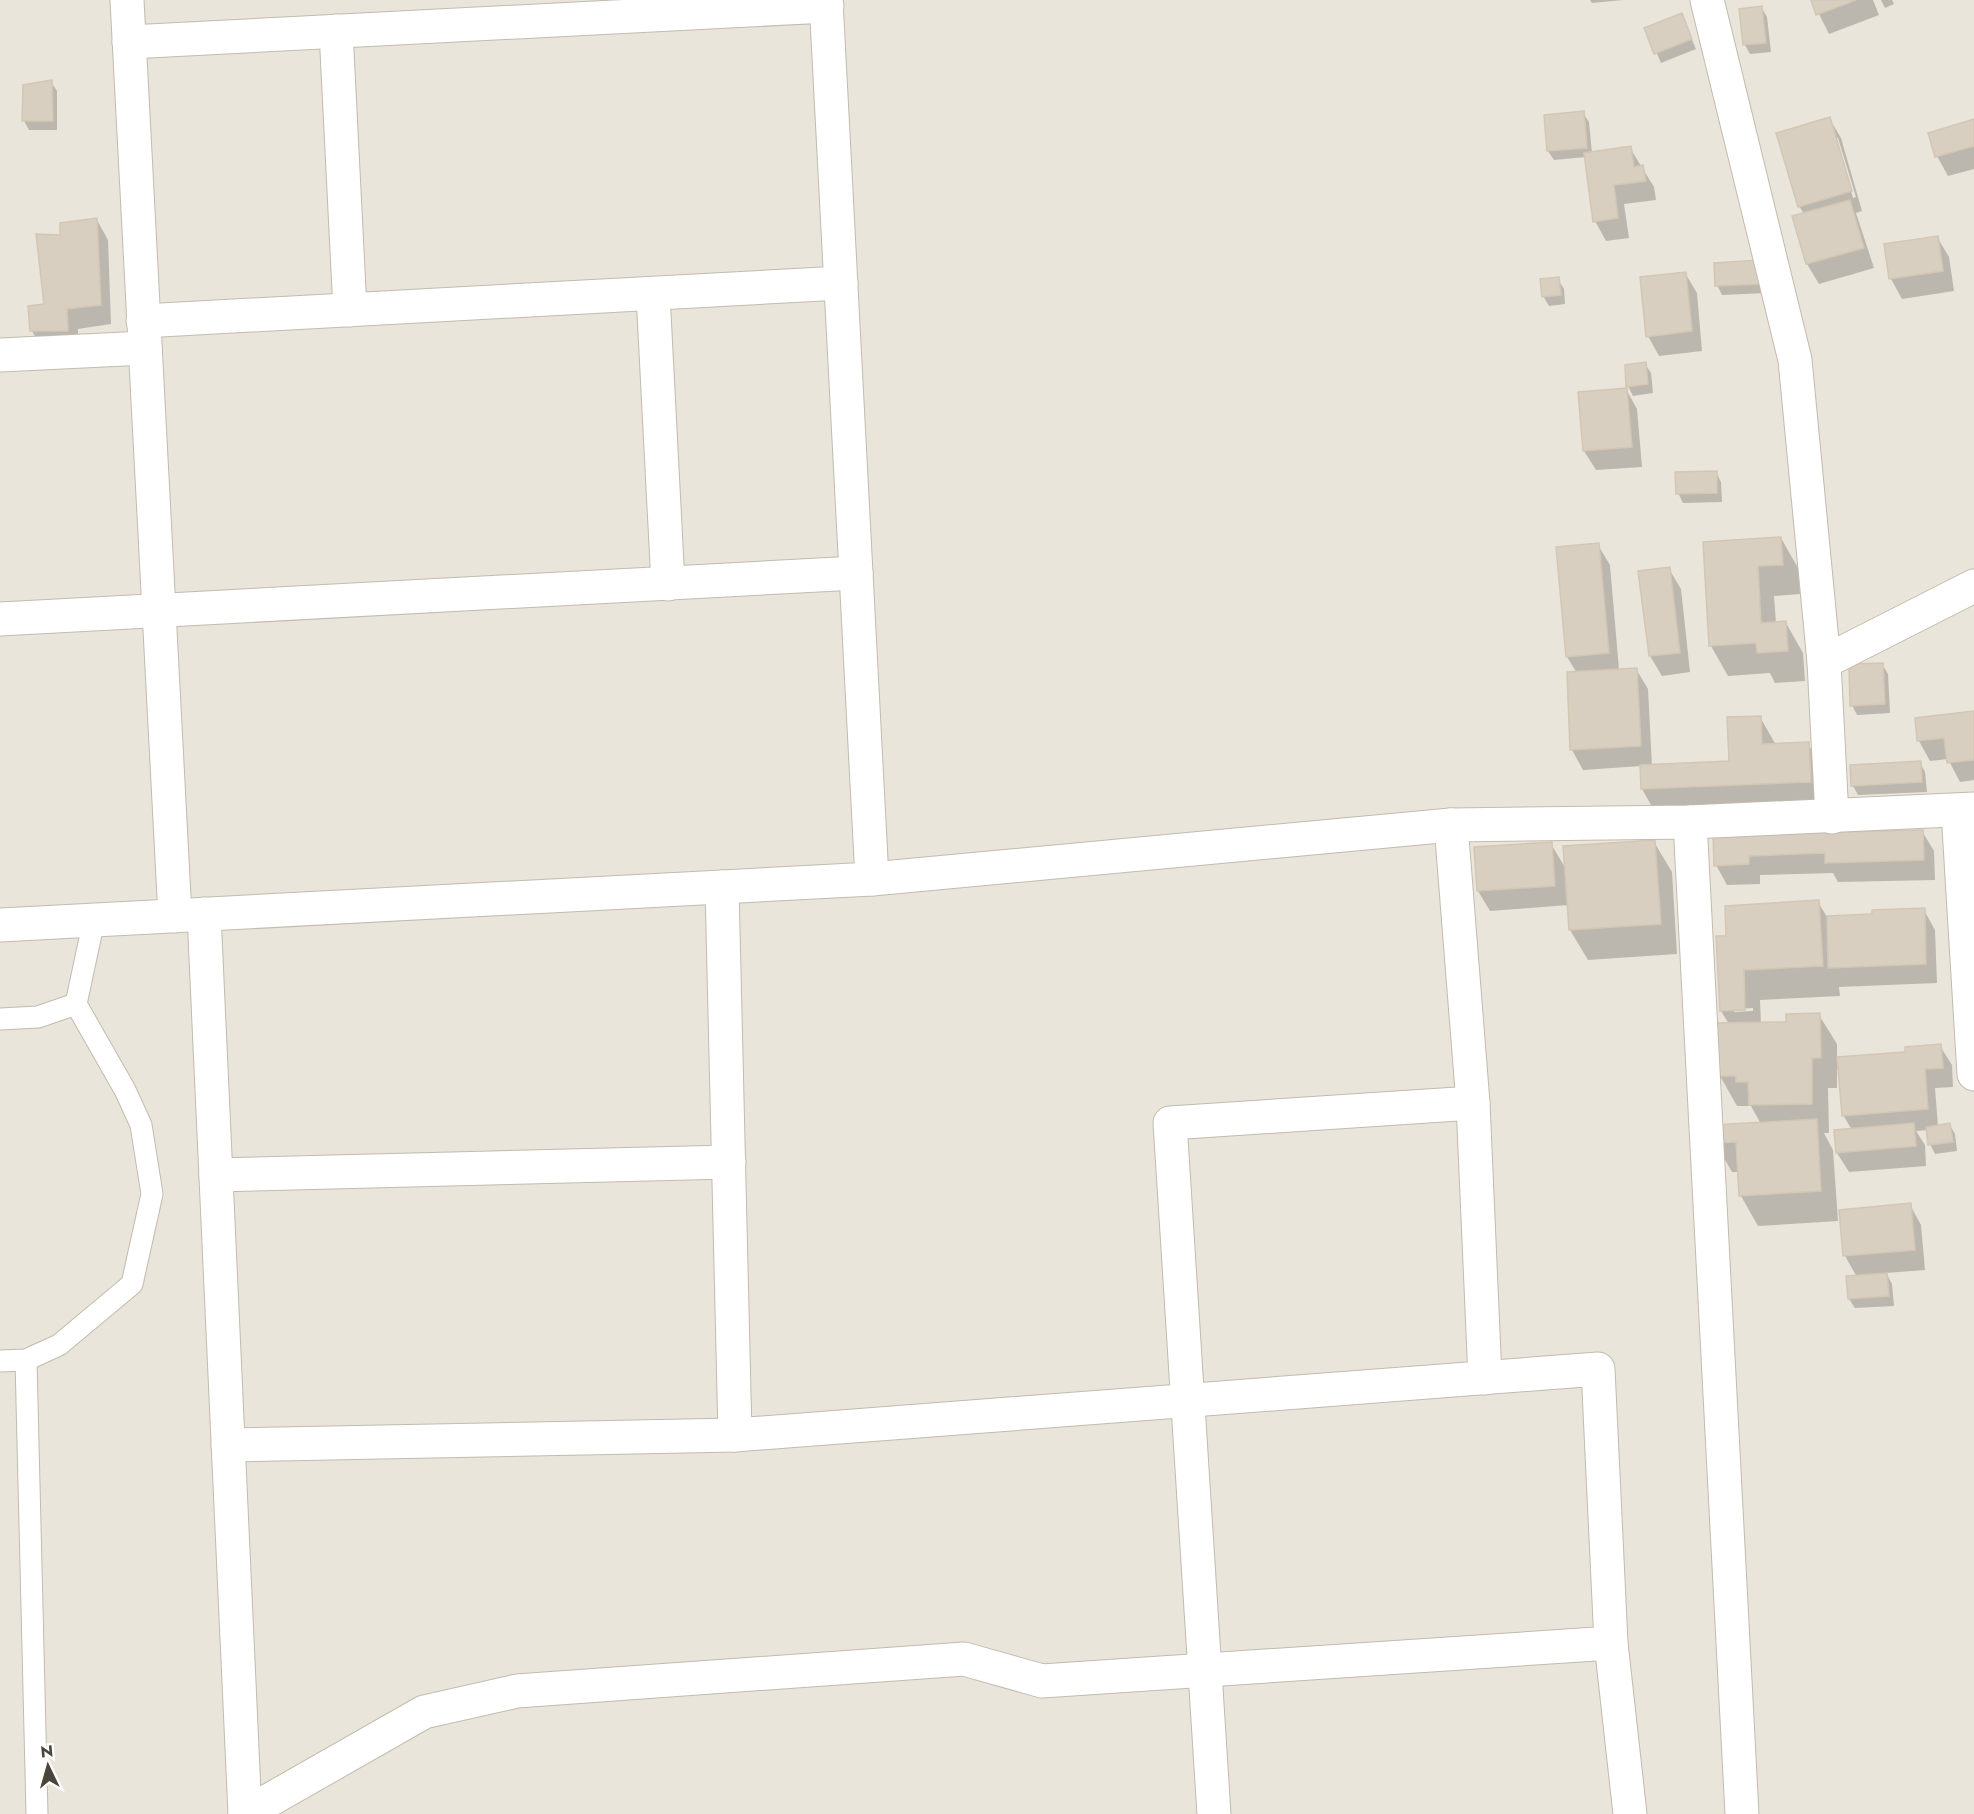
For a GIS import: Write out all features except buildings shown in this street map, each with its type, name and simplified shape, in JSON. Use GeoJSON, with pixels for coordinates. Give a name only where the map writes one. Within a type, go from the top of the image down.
{"type":"FeatureCollection","features":[{"type":"Feature","properties":{"kind":"street"},"geometry":{"type":"LineString","coordinates":[[127,0],[159,610],[216,1175],[245,1814],[424,1712],[517,1691],[964,1659],[1042,1682],[1611,1643]]}},
{"type":"Feature","properties":{"kind":"street"},"geometry":{"type":"LineString","coordinates":[[1707,0],[1795,360],[1824,662],[1832,817]]}},
{"type":"Feature","properties":{"kind":"street"},"geometry":{"type":"LineString","coordinates":[[129,42],[826,3],[872,879]]}},
{"type":"Feature","properties":{"kind":"street"},"geometry":{"type":"LineString","coordinates":[[336,31],[350,310]]}},
{"type":"Feature","properties":{"kind":"street"},"geometry":{"type":"LineString","coordinates":[[0,355],[144,334],[350,310],[841,283]]}},
{"type":"Feature","properties":{"kind":"street"},"geometry":{"type":"LineString","coordinates":[[653,294],[668,584]]}},
{"type":"Feature","properties":{"kind":"street"},"geometry":{"type":"LineString","coordinates":[[0,619],[856,573]]}},
{"type":"Feature","properties":{"kind":"street"},"geometry":{"type":"LineString","coordinates":[[1824,662],[1974,586]]}},
{"type":"Feature","properties":{"kind":"street"},"geometry":{"type":"LineString","coordinates":[[0,925],[872,879],[1451,825],[1690,822],[1966,810],[1974,1074]]}},
{"type":"Feature","properties":{"kind":"street"},"geometry":{"type":"LineString","coordinates":[[1690,822],[1742,1814]]}},
{"type":"Feature","properties":{"kind":"street"},"geometry":{"type":"LineString","coordinates":[[1451,825],[1473,1103],[1485,1378]]}},
{"type":"Feature","properties":{"kind":"street"},"geometry":{"type":"LineString","coordinates":[[722,887],[735,1435]]}},
{"type":"Feature","properties":{"kind":"street"},"geometry":{"type":"LineString","coordinates":[[1214,1814],[1170,1123],[1473,1103]]}},
{"type":"Feature","properties":{"kind":"street"},"geometry":{"type":"LineString","coordinates":[[216,1175],[729,1162]]}},
{"type":"Feature","properties":{"kind":"street"},"geometry":{"type":"LineString","coordinates":[[228,1445],[735,1435],[1598,1369],[1611,1643],[1630,1814]]}},
{"type":"Feature","properties":{"kind":"lane"},"geometry":{"type":"LineString","coordinates":[[0,1360],[26,1360],[59,1345],[132,1284],[152,1194],[141,1125],[125,1090],[76,1004],[94,920]]}},
{"type":"Feature","properties":{"kind":"lane"},"geometry":{"type":"LineString","coordinates":[[0,1019],[38,1017],[76,1004]]}},
{"type":"Feature","properties":{"kind":"lane"},"geometry":{"type":"LineString","coordinates":[[26,1360],[37,1814]]}},
{"type":"Feature","properties":{"kind":"shaded area"},"geometry":{"type":"Polygon","coordinates":[[[0,0],[1974,0],[1974,1814],[0,1814],[0,0]]]}}]}
